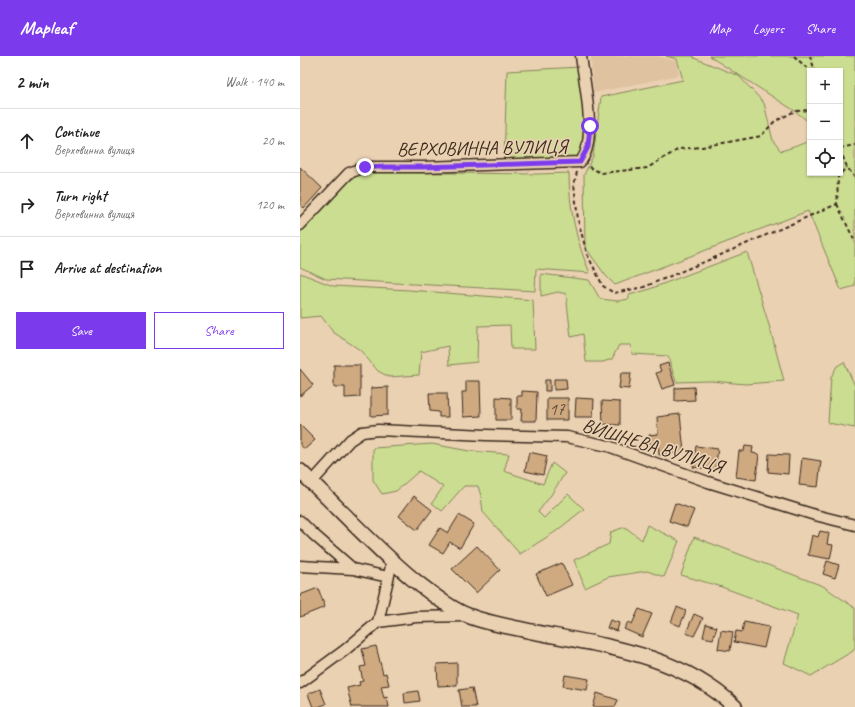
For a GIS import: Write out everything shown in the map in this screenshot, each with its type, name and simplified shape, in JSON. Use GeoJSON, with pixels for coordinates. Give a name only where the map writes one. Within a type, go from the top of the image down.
{"type":"FeatureCollection","features":[{"type":"Feature","properties":{"kind":"street","name":"ВЕРХОВИННА ВУЛИЦЯ"},"geometry":{"type":"LineString","coordinates":[[300,225],[349,173],[365,167],[422,167],[580,162],[588,147],[590,126],[581,56]]}},
{"type":"Feature","properties":{"kind":"street","name":"ВИШНЕВА ВУЛИЦЯ"},"geometry":{"type":"LineString","coordinates":[[312,482],[350,440],[362,432],[378,430],[567,437],[608,446],[708,482],[855,525]]}},
{"type":"Feature","properties":{"kind":"street"},"geometry":{"type":"LineString","coordinates":[[300,471],[392,562],[447,604],[468,616],[494,623],[584,641],[655,659],[684,671],[709,685],[735,707]]}},
{"type":"Feature","properties":{"kind":"street"},"geometry":{"type":"LineString","coordinates":[[300,521],[353,569]]}},
{"type":"Feature","properties":{"kind":"street"},"geometry":{"type":"LineString","coordinates":[[378,622],[392,562]]}},
{"type":"Feature","properties":{"kind":"street"},"geometry":{"type":"LineString","coordinates":[[300,566],[353,569],[388,578]]}},
{"type":"Feature","properties":{"kind":"street"},"geometry":{"type":"LineString","coordinates":[[300,683],[345,650],[378,622],[416,617],[468,616]]}},
{"type":"Feature","properties":{"kind":"path"},"geometry":{"type":"LineString","coordinates":[[794,56],[807,68]]}},
{"type":"Feature","properties":{"kind":"path"},"geometry":{"type":"LineString","coordinates":[[810,56],[814,68]]}},
{"type":"Feature","properties":{"kind":"path"},"geometry":{"type":"LineString","coordinates":[[807,110],[795,111],[774,122],[761,136],[702,147],[679,149],[647,168],[601,173],[580,162],[574,184],[578,220],[587,254],[603,286],[614,293],[644,287],[837,204]]}},
{"type":"Feature","properties":{"kind":"path"},"geometry":{"type":"LineString","coordinates":[[843,148],[855,145]]}},
{"type":"Feature","properties":{"kind":"path"},"geometry":{"type":"LineString","coordinates":[[843,157],[847,167],[855,178]]}},
{"type":"Feature","properties":{"kind":"path"},"geometry":{"type":"LineString","coordinates":[[847,167],[838,176],[837,204],[855,242]]}},
{"type":"Feature","properties":{"kind":"shaded area"},"geometry":{"type":"Polygon","coordinates":[[[591,56],[656,56],[676,61],[679,75],[593,93],[591,56]]]}},
{"type":"Feature","properties":{"kind":"green space"},"geometry":{"type":"Polygon","coordinates":[[[666,56],[693,56],[694,58],[739,76],[764,103],[773,141],[781,151],[807,142],[807,176],[843,176],[843,68],[807,68],[807,121],[795,111],[709,56],[855,56],[855,286],[841,290],[808,211],[615,285],[606,276],[585,247],[584,175],[593,156],[601,97],[683,80],[677,59],[666,56]]]}},
{"type":"Feature","properties":{"kind":"green space"},"geometry":{"type":"Polygon","coordinates":[[[580,67],[586,131],[582,151],[571,159],[504,161],[507,71],[580,67]]]}},
{"type":"Feature","properties":{"kind":"green space"},"geometry":{"type":"Polygon","coordinates":[[[365,172],[569,173],[570,199],[574,224],[590,273],[536,269],[535,291],[326,279],[300,267],[300,232],[338,190],[355,177],[365,172]]]}},
{"type":"Feature","properties":{"kind":"green space"},"geometry":{"type":"Polygon","coordinates":[[[747,252],[784,381],[746,384],[710,381],[676,382],[668,356],[632,354],[631,345],[619,345],[612,359],[603,362],[586,362],[583,334],[571,337],[566,294],[558,292],[541,296],[541,274],[589,280],[600,299],[618,301],[629,299],[629,295],[647,290],[747,252]]]}},
{"type":"Feature","properties":{"kind":"green space"},"geometry":{"type":"Polygon","coordinates":[[[300,273],[333,286],[409,290],[533,300],[535,349],[511,349],[510,325],[478,326],[477,362],[449,365],[448,346],[421,352],[419,375],[389,377],[378,371],[360,350],[333,332],[321,316],[300,318],[300,273]]]}},
{"type":"Feature","properties":{"kind":"green space"},"geometry":{"type":"Polygon","coordinates":[[[844,362],[855,386],[855,428],[828,423],[831,377],[837,366],[844,362]]]}},
{"type":"Feature","properties":{"kind":"green space"},"geometry":{"type":"Polygon","coordinates":[[[432,444],[469,451],[509,454],[504,471],[543,484],[552,463],[565,473],[538,512],[544,518],[568,494],[584,509],[555,532],[520,554],[483,512],[478,486],[464,486],[442,511],[432,503],[443,487],[419,471],[396,491],[382,494],[373,480],[373,448],[432,444]]]}},
{"type":"Feature","properties":{"kind":"green space"},"geometry":{"type":"Polygon","coordinates":[[[647,525],[679,541],[664,577],[647,571],[608,577],[585,588],[574,560],[609,544],[611,532],[625,527],[642,540],[647,525]]]}},
{"type":"Feature","properties":{"kind":"green space"},"geometry":{"type":"Polygon","coordinates":[[[694,537],[823,586],[855,608],[855,647],[853,651],[811,676],[784,663],[798,615],[719,586],[681,575],[694,537]]]}},
{"type":"Feature","properties":{"kind":"building"},"geometry":{"type":"Polygon","coordinates":[[[300,167],[322,188],[304,208],[300,204],[300,167]]]}},
{"type":"Feature","properties":{"kind":"building"},"geometry":{"type":"Polygon","coordinates":[[[668,363],[675,385],[662,389],[656,373],[661,371],[659,366],[668,363]]]}},
{"type":"Feature","properties":{"kind":"building"},"geometry":{"type":"Polygon","coordinates":[[[334,365],[360,365],[360,397],[345,398],[345,387],[334,387],[334,365]]]}},
{"type":"Feature","properties":{"kind":"building"},"geometry":{"type":"Polygon","coordinates":[[[300,369],[313,385],[300,396],[300,369]]]}},
{"type":"Feature","properties":{"kind":"building"},"geometry":{"type":"Polygon","coordinates":[[[621,373],[631,373],[629,389],[619,388],[621,373]]]}},
{"type":"Feature","properties":{"kind":"building"},"geometry":{"type":"Polygon","coordinates":[[[554,379],[566,379],[567,389],[554,390],[554,379]]]}},
{"type":"Feature","properties":{"kind":"building"},"geometry":{"type":"Polygon","coordinates":[[[545,380],[550,380],[550,391],[545,391],[545,380]]]}},
{"type":"Feature","properties":{"kind":"building"},"geometry":{"type":"Polygon","coordinates":[[[466,381],[480,381],[481,416],[463,417],[462,392],[466,392],[466,381]]]}},
{"type":"Feature","properties":{"kind":"building"},"geometry":{"type":"Polygon","coordinates":[[[388,387],[388,415],[371,416],[371,388],[388,387]]]}},
{"type":"Feature","properties":{"kind":"building"},"geometry":{"type":"Polygon","coordinates":[[[694,387],[695,400],[675,401],[675,388],[694,387]]]}},
{"type":"Feature","properties":{"kind":"building"},"geometry":{"type":"Polygon","coordinates":[[[522,391],[537,392],[536,421],[521,421],[522,409],[517,409],[517,396],[522,396],[522,391]]]}},
{"type":"Feature","properties":{"kind":"building"},"geometry":{"type":"Polygon","coordinates":[[[429,393],[447,393],[448,417],[439,417],[439,412],[430,411],[429,393]]]}},
{"type":"Feature","properties":{"kind":"building"},"geometry":{"type":"Polygon","coordinates":[[[496,397],[511,398],[511,420],[496,420],[496,397]]]}},
{"type":"Feature","properties":{"kind":"building"},"geometry":{"type":"Polygon","coordinates":[[[547,398],[568,398],[568,420],[547,420],[547,398]]]}},
{"type":"Feature","properties":{"kind":"building"},"geometry":{"type":"Polygon","coordinates":[[[576,398],[594,399],[593,417],[575,417],[576,398]]]}},
{"type":"Feature","properties":{"kind":"building"},"geometry":{"type":"Polygon","coordinates":[[[602,401],[620,402],[620,425],[603,424],[602,401]]]}},
{"type":"Feature","properties":{"kind":"building"},"geometry":{"type":"Polygon","coordinates":[[[680,414],[684,452],[659,455],[658,444],[650,445],[649,435],[658,434],[657,417],[680,414]]]}},
{"type":"Feature","properties":{"kind":"building"},"geometry":{"type":"Polygon","coordinates":[[[300,425],[315,440],[305,449],[300,445],[300,425]]]}},
{"type":"Feature","properties":{"kind":"building"},"geometry":{"type":"Polygon","coordinates":[[[696,446],[718,449],[715,470],[693,467],[696,446]]]}},
{"type":"Feature","properties":{"kind":"building"},"geometry":{"type":"Polygon","coordinates":[[[745,446],[753,447],[752,453],[759,454],[756,480],[736,477],[739,451],[744,451],[745,446]]]}},
{"type":"Feature","properties":{"kind":"building"},"geometry":{"type":"Polygon","coordinates":[[[529,452],[547,456],[543,475],[525,471],[529,452]]]}},
{"type":"Feature","properties":{"kind":"building"},"geometry":{"type":"Polygon","coordinates":[[[769,454],[789,455],[788,474],[768,472],[769,454]]]}},
{"type":"Feature","properties":{"kind":"building"},"geometry":{"type":"Polygon","coordinates":[[[802,458],[821,461],[818,487],[799,485],[802,458]]]}},
{"type":"Feature","properties":{"kind":"building"},"geometry":{"type":"Polygon","coordinates":[[[414,496],[432,510],[417,530],[399,516],[414,496]]]}},
{"type":"Feature","properties":{"kind":"building"},"geometry":{"type":"Polygon","coordinates":[[[675,503],[694,510],[687,527],[669,521],[675,503]]]}},
{"type":"Feature","properties":{"kind":"building"},"geometry":{"type":"Polygon","coordinates":[[[459,515],[474,524],[460,548],[450,542],[443,553],[429,545],[440,528],[448,533],[459,515]]]}},
{"type":"Feature","properties":{"kind":"building"},"geometry":{"type":"Polygon","coordinates":[[[820,531],[829,533],[827,544],[833,545],[830,559],[808,555],[812,535],[818,537],[820,531]]]}},
{"type":"Feature","properties":{"kind":"building"},"geometry":{"type":"Polygon","coordinates":[[[477,546],[500,570],[476,593],[452,569],[477,546]]]}},
{"type":"Feature","properties":{"kind":"building"},"geometry":{"type":"Polygon","coordinates":[[[827,561],[839,565],[835,578],[823,574],[827,561]]]}},
{"type":"Feature","properties":{"kind":"building"},"geometry":{"type":"Polygon","coordinates":[[[562,563],[572,585],[546,596],[536,574],[562,563]]]}},
{"type":"Feature","properties":{"kind":"building"},"geometry":{"type":"Polygon","coordinates":[[[318,588],[325,607],[300,617],[300,595],[318,588]]]}},
{"type":"Feature","properties":{"kind":"building"},"geometry":{"type":"Polygon","coordinates":[[[677,607],[686,611],[680,626],[671,622],[677,607]]]}},
{"type":"Feature","properties":{"kind":"building"},"geometry":{"type":"Polygon","coordinates":[[[639,609],[652,614],[642,637],[624,629],[628,622],[632,624],[639,609]]]}},
{"type":"Feature","properties":{"kind":"building"},"geometry":{"type":"Polygon","coordinates":[[[694,614],[703,618],[694,636],[686,633],[694,614]]]}},
{"type":"Feature","properties":{"kind":"building"},"geometry":{"type":"Polygon","coordinates":[[[610,620],[619,623],[617,631],[607,628],[610,620]]]}},
{"type":"Feature","properties":{"kind":"building"},"geometry":{"type":"Polygon","coordinates":[[[744,622],[769,627],[764,648],[734,642],[736,631],[742,632],[744,622]]]}},
{"type":"Feature","properties":{"kind":"building"},"geometry":{"type":"Polygon","coordinates":[[[706,624],[717,627],[713,639],[703,637],[706,624]]]}},
{"type":"Feature","properties":{"kind":"building"},"geometry":{"type":"Polygon","coordinates":[[[721,630],[733,632],[730,651],[718,649],[721,630]]]}},
{"type":"Feature","properties":{"kind":"building"},"geometry":{"type":"Polygon","coordinates":[[[376,646],[383,674],[386,673],[389,685],[381,686],[384,698],[387,697],[389,707],[352,707],[347,688],[360,685],[359,682],[363,681],[360,667],[366,666],[362,649],[376,646]]]}},
{"type":"Feature","properties":{"kind":"building"},"geometry":{"type":"Polygon","coordinates":[[[457,663],[457,685],[438,686],[437,664],[457,663]]]}},
{"type":"Feature","properties":{"kind":"building"},"geometry":{"type":"Polygon","coordinates":[[[565,675],[589,679],[587,690],[563,686],[565,675]]]}},
{"type":"Feature","properties":{"kind":"building"},"geometry":{"type":"Polygon","coordinates":[[[472,688],[476,707],[462,707],[459,690],[472,688]]]}},
{"type":"Feature","properties":{"kind":"building"},"geometry":{"type":"Polygon","coordinates":[[[320,689],[326,704],[313,707],[308,694],[320,689]]]}},
{"type":"Feature","properties":{"kind":"building"},"geometry":{"type":"Polygon","coordinates":[[[418,691],[420,701],[405,703],[404,693],[418,691]]]}},
{"type":"Feature","properties":{"kind":"building"},"geometry":{"type":"Polygon","coordinates":[[[597,693],[618,700],[615,707],[593,707],[597,693]]]}},
{"type":"Feature","properties":{"kind":"route"},"geometry":{"type":"LineString","coordinates":[[365,167],[422,167],[580,162],[588,147],[590,126]]}}]}
